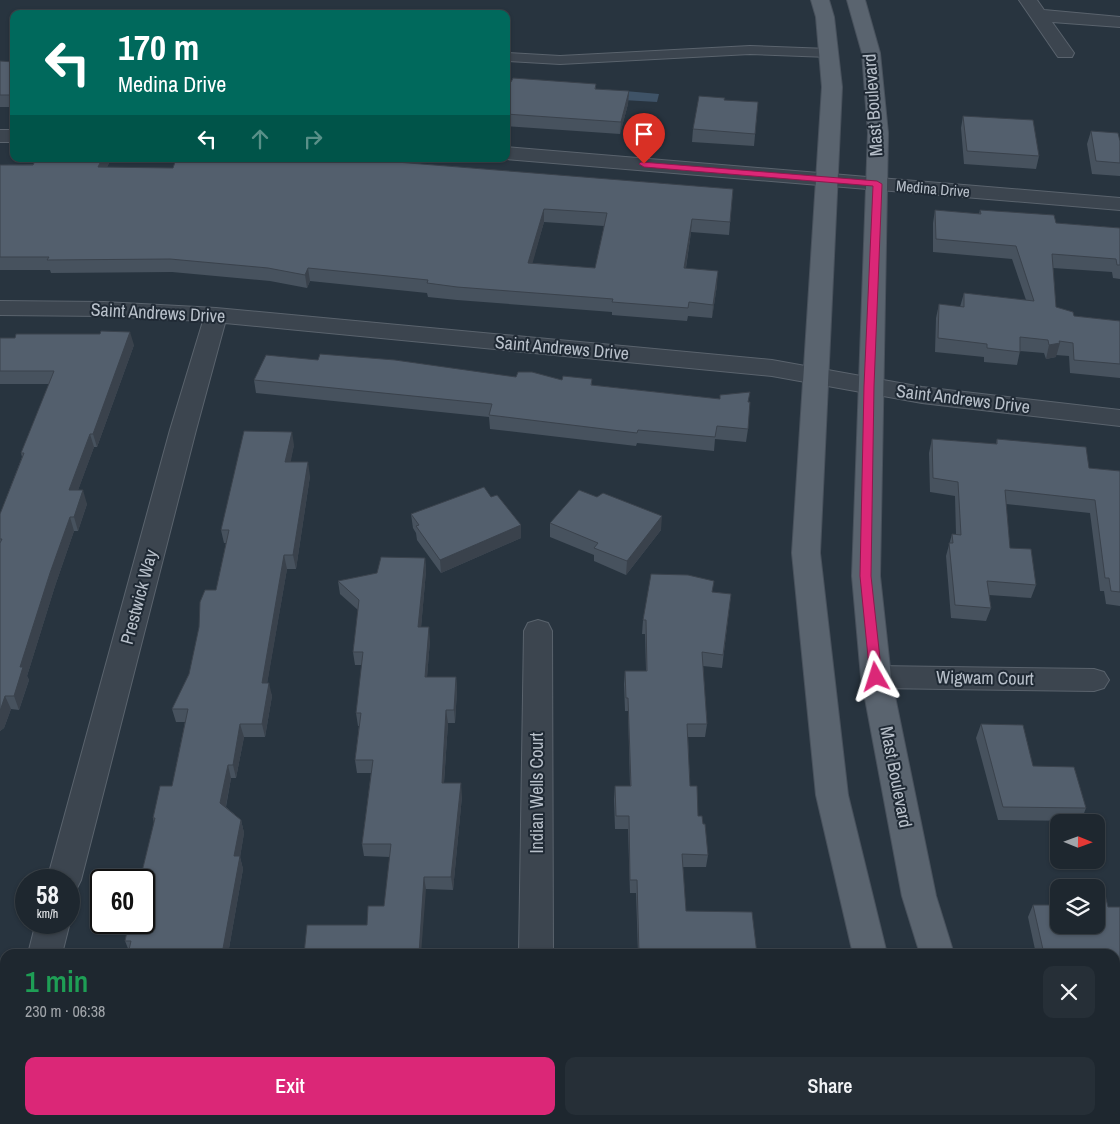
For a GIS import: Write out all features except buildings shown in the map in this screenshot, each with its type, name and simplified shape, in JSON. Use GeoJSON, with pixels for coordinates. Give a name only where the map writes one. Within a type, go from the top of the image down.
{"type":"FeatureCollection","features":[{"type":"Feature","properties":{"kind":"main road"},"geometry":{"type":"LineString","coordinates":[[820,0],[829,53],[832,87],[806,553],[832,794],[869,949]]}},
{"type":"Feature","properties":{"kind":"main road","name":"Mast Boulevard"},"geometry":{"type":"LineString","coordinates":[[856,0],[871,53],[878,132],[869,386],[866,576],[876,677],[919,896],[935,949]]}},
{"type":"Feature","properties":{"kind":"street"},"geometry":{"type":"LineString","coordinates":[[1028,0],[1065,53]]}},
{"type":"Feature","properties":{"kind":"street"},"geometry":{"type":"LineString","coordinates":[[1039,15],[1120,22]]}},
{"type":"Feature","properties":{"kind":"street","name":"Medina Drive"},"geometry":{"type":"LineString","coordinates":[[510,153],[1120,204]]}},
{"type":"Feature","properties":{"kind":"street","name":"Saint Andrews Drive"},"geometry":{"type":"LineString","coordinates":[[0,308],[104,308],[216,316],[762,367],[817,375],[922,395],[1120,418]]}},
{"type":"Feature","properties":{"kind":"street","name":"Prestwick Way"},"geometry":{"type":"LineString","coordinates":[[67,869],[180,439],[216,316]]}},
{"type":"Feature","properties":{"kind":"street","name":"Indian Wells Court"},"geometry":{"type":"LineString","coordinates":[[536,949],[538,631]]}},
{"type":"Feature","properties":{"kind":"street","name":"Wigwam Court"},"geometry":{"type":"LineString","coordinates":[[876,677],[1094,680]]}},
{"type":"Feature","properties":{"kind":"street"},"geometry":{"type":"LineString","coordinates":[[46,949],[50,934]]}},
{"type":"Feature","properties":{"kind":"lane"},"geometry":{"type":"LineString","coordinates":[[510,57],[560,60],[750,50],[829,53]]}},
{"type":"Feature","properties":{"kind":"water"},"geometry":{"type":"Polygon","coordinates":[[[625,91],[659,94],[657,102],[623,100],[625,91]]]}},
{"type":"Feature","properties":{"kind":"route"},"geometry":{"type":"LineString","coordinates":[[644,164],[877,184],[869,386],[866,576],[876,677]]}}]}
